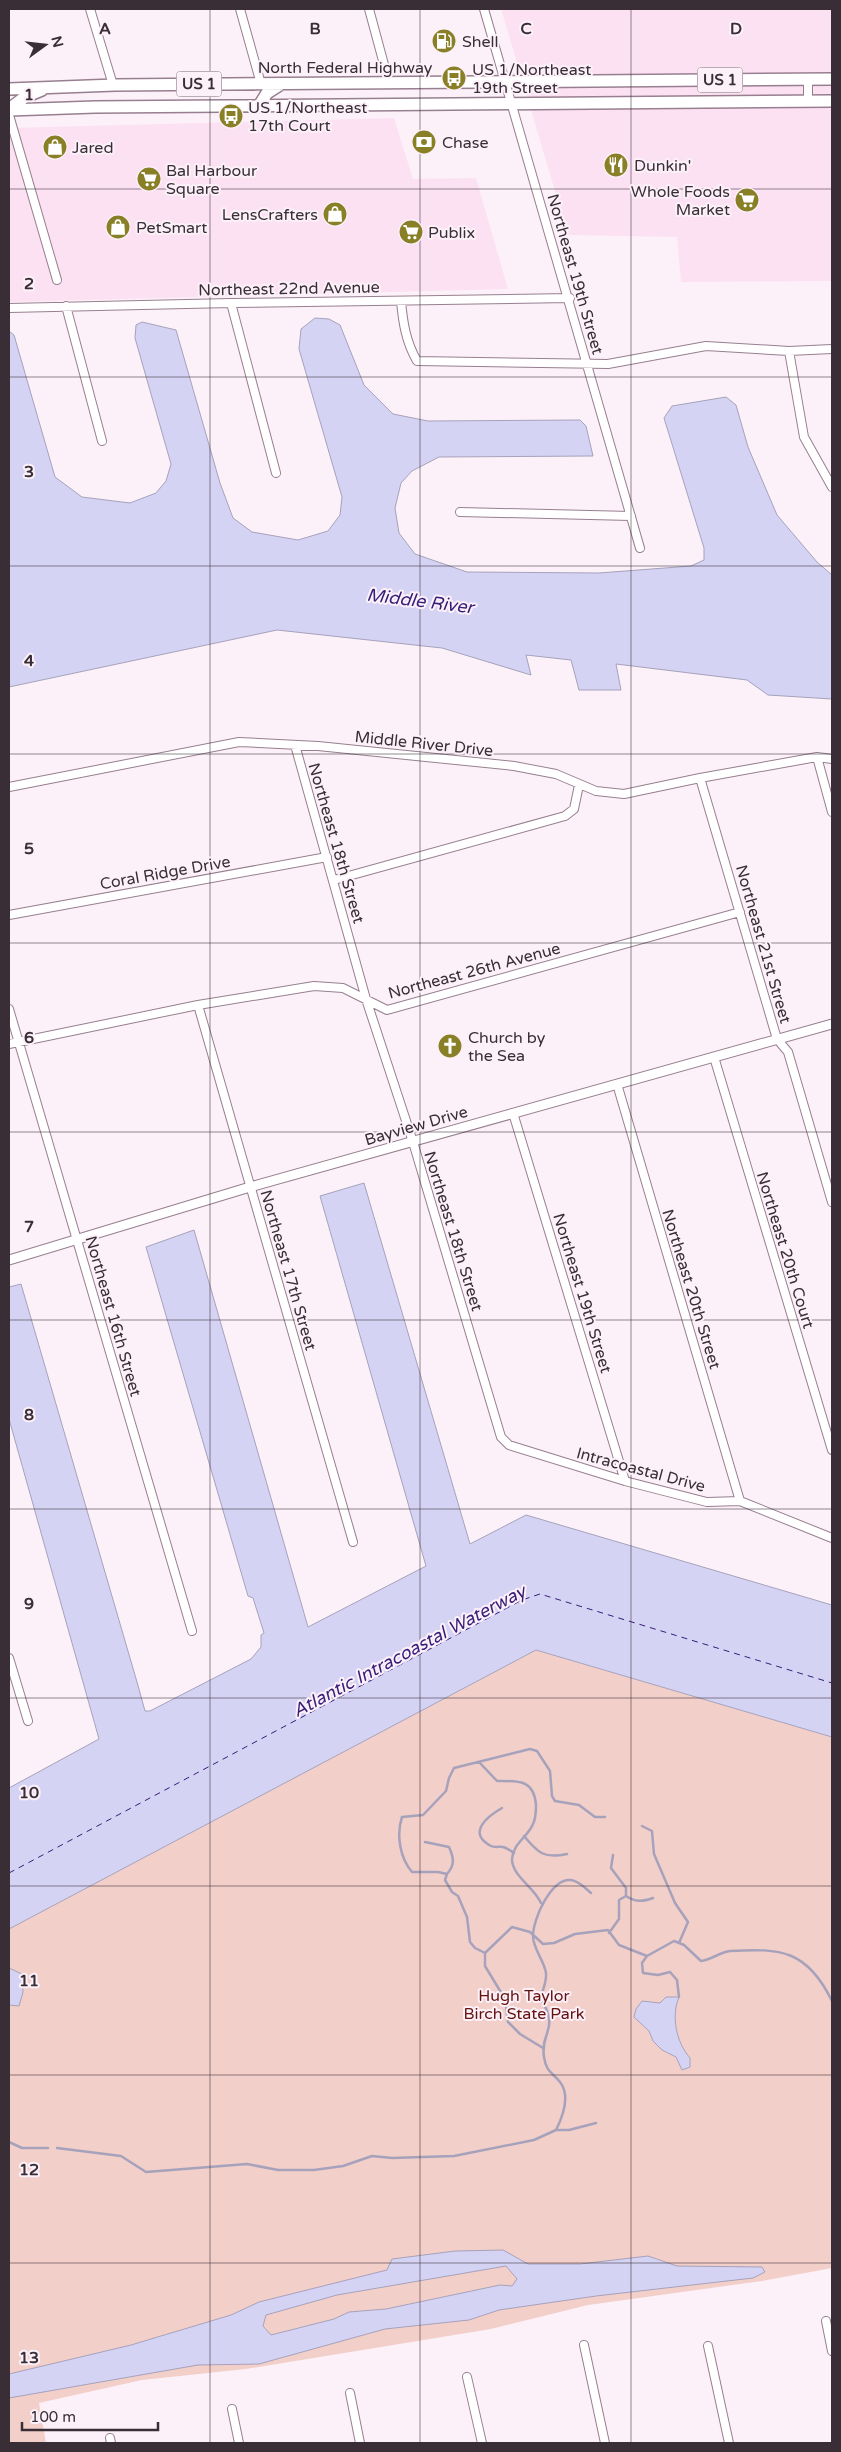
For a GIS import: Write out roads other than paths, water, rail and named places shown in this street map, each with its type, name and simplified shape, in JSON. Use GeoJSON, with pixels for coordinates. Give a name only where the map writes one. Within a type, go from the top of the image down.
{"type":"FeatureCollection","features":[{"type":"Feature","properties":{"kind":"main road","name":"North Federal Highway"},"geometry":{"type":"LineString","coordinates":[[9,89],[113,85],[832,79]]}},
{"type":"Feature","properties":{"kind":"main road"},"geometry":{"type":"LineString","coordinates":[[260,106],[267,93],[283,84]]}},
{"type":"Feature","properties":{"kind":"main road"},"geometry":{"type":"LineString","coordinates":[[9,110],[25,97],[50,87]]}},
{"type":"Feature","properties":{"kind":"main road","name":"US 1"},"geometry":{"type":"LineString","coordinates":[[9,110],[95,107],[832,101]]}},
{"type":"Feature","properties":{"kind":"street"},"geometry":{"type":"LineString","coordinates":[[90,9],[113,85]]}},
{"type":"Feature","properties":{"kind":"street"},"geometry":{"type":"LineString","coordinates":[[240,9],[261,84]]}},
{"type":"Feature","properties":{"kind":"street"},"geometry":{"type":"LineString","coordinates":[[368,9],[390,83]]}},
{"type":"Feature","properties":{"kind":"street","name":"Northeast 19th Street"},"geometry":{"type":"LineString","coordinates":[[484,9],[570,298],[640,548]]}},
{"type":"Feature","properties":{"kind":"street"},"geometry":{"type":"LineString","coordinates":[[808,79],[808,101]]}},
{"type":"Feature","properties":{"kind":"street"},"geometry":{"type":"LineString","coordinates":[[9,115],[57,280]]}},
{"type":"Feature","properties":{"kind":"street","name":"Northeast 22nd Avenue"},"geometry":{"type":"LineString","coordinates":[[9,308],[570,298]]}},
{"type":"Feature","properties":{"kind":"street"},"geometry":{"type":"LineString","coordinates":[[401,301],[404,330],[409,347],[417,361],[608,364],[706,346],[789,351],[832,349]]}},
{"type":"Feature","properties":{"kind":"street"},"geometry":{"type":"LineString","coordinates":[[231,303],[276,473]]}},
{"type":"Feature","properties":{"kind":"street"},"geometry":{"type":"LineString","coordinates":[[66,306],[102,441]]}},
{"type":"Feature","properties":{"kind":"street"},"geometry":{"type":"LineString","coordinates":[[789,351],[804,438],[832,488]]}},
{"type":"Feature","properties":{"kind":"street"},"geometry":{"type":"LineString","coordinates":[[460,512],[631,516]]}},
{"type":"Feature","properties":{"kind":"street","name":"Middle River Drive"},"geometry":{"type":"LineString","coordinates":[[9,787],[239,742],[514,766],[556,774],[579,786],[624,794],[817,757],[832,759]]}},
{"type":"Feature","properties":{"kind":"street","name":"Northeast 18th Street"},"geometry":{"type":"LineString","coordinates":[[295,746],[366,999],[413,1142],[501,1437]]}},
{"type":"Feature","properties":{"kind":"street"},"geometry":{"type":"LineString","coordinates":[[817,757],[832,812]]}},
{"type":"Feature","properties":{"kind":"street","name":"Northeast 21st Street"},"geometry":{"type":"LineString","coordinates":[[700,778],[777,1039],[788,1052],[832,1202]]}},
{"type":"Feature","properties":{"kind":"street"},"geometry":{"type":"LineString","coordinates":[[334,880],[565,816],[574,809],[579,786]]}},
{"type":"Feature","properties":{"kind":"street","name":"Coral Ridge Drive"},"geometry":{"type":"LineString","coordinates":[[9,915],[327,857]]}},
{"type":"Feature","properties":{"kind":"street","name":"Northeast 26th Avenue"},"geometry":{"type":"LineString","coordinates":[[9,1044],[198,1006],[314,986],[343,988],[387,1010],[740,912]]}},
{"type":"Feature","properties":{"kind":"street","name":"Northeast 17th Street"},"geometry":{"type":"LineString","coordinates":[[198,1006],[353,1542]]}},
{"type":"Feature","properties":{"kind":"street","name":"Northeast 16th Street"},"geometry":{"type":"LineString","coordinates":[[9,1009],[192,1631]]}},
{"type":"Feature","properties":{"kind":"street","name":"Bayview Drive"},"geometry":{"type":"LineString","coordinates":[[9,1260],[250,1187],[832,1024]]}},
{"type":"Feature","properties":{"kind":"street","name":"Northeast 20th Court"},"geometry":{"type":"LineString","coordinates":[[714,1057],[832,1450]]}},
{"type":"Feature","properties":{"kind":"street","name":"Northeast 20th Street"},"geometry":{"type":"LineString","coordinates":[[617,1084],[740,1501]]}},
{"type":"Feature","properties":{"kind":"street","name":"Northeast 19th Street"},"geometry":{"type":"LineString","coordinates":[[513,1113],[626,1481]]}},
{"type":"Feature","properties":{"kind":"street","name":"Intracoastal Drive"},"geometry":{"type":"LineString","coordinates":[[501,1437],[509,1446],[626,1481],[707,1502],[740,1501],[832,1538]]}},
{"type":"Feature","properties":{"kind":"street"},"geometry":{"type":"LineString","coordinates":[[9,1658],[28,1721]]}},
{"type":"Feature","properties":{"kind":"street"},"geometry":{"type":"LineString","coordinates":[[826,2321],[832,2351]]}},
{"type":"Feature","properties":{"kind":"street"},"geometry":{"type":"LineString","coordinates":[[584,2345],[605,2443]]}},
{"type":"Feature","properties":{"kind":"street"},"geometry":{"type":"LineString","coordinates":[[708,2346],[729,2443]]}},
{"type":"Feature","properties":{"kind":"street"},"geometry":{"type":"LineString","coordinates":[[467,2377],[482,2443]]}},
{"type":"Feature","properties":{"kind":"street"},"geometry":{"type":"LineString","coordinates":[[350,2393],[360,2443]]}},
{"type":"Feature","properties":{"kind":"street"},"geometry":{"type":"LineString","coordinates":[[232,2409],[239,2443]]}},
{"type":"Feature","properties":{"kind":"water","name":"Middle River"},"geometry":{"type":"Polygon","coordinates":[[[315,318],[329,319],[340,325],[364,385],[393,414],[428,421],[580,420],[586,426],[593,456],[439,457],[412,471],[401,483],[395,508],[399,533],[415,554],[467,572],[599,573],[691,566],[704,560],[704,548],[664,418],[672,406],[726,397],[736,405],[748,447],[777,515],[817,562],[832,575],[832,699],[768,695],[747,680],[616,664],[621,690],[579,690],[571,660],[526,655],[531,675],[442,648],[277,630],[9,687],[9,331],[14,335],[55,477],[82,497],[130,503],[156,493],[166,481],[171,464],[135,338],[136,325],[142,322],[176,330],[220,483],[233,518],[252,532],[298,540],[328,531],[340,515],[342,497],[299,349],[301,329],[315,318]]]}},
{"type":"Feature","properties":{"kind":"water","name":"Atlantic Intracoastal Waterway"},"geometry":{"type":"Polygon","coordinates":[[[364,1183],[470,1544],[526,1515],[832,1605],[832,1737],[536,1650],[9,1929],[9,1788],[99,1739],[9,1419],[9,1287],[21,1284],[145,1711],[150,1711],[251,1659],[261,1647],[261,1635],[264,1633],[253,1598],[248,1596],[146,1247],[194,1230],[308,1627],[426,1566],[320,1196],[364,1183]]]}},
{"type":"Feature","properties":{"kind":"water"},"geometry":{"type":"Polygon","coordinates":[[[9,1968],[22,1974],[23,1992],[19,2006],[9,2005],[9,1968]]]}},
{"type":"Feature","properties":{"kind":"water"},"geometry":{"type":"Polygon","coordinates":[[[666,1997],[679,1997],[675,2012],[676,2029],[681,2044],[690,2058],[690,2067],[682,2070],[676,2057],[662,2050],[653,2041],[649,2031],[634,2017],[636,2009],[642,2001],[660,2003],[666,1997]]]}},
{"type":"Feature","properties":{"kind":"water"},"geometry":{"type":"Polygon","coordinates":[[[503,2250],[528,2264],[580,2264],[648,2256],[677,2266],[762,2267],[765,2272],[753,2278],[596,2296],[499,2310],[469,2320],[385,2329],[259,2364],[198,2365],[9,2398],[9,2374],[131,2345],[231,2315],[259,2302],[387,2270],[392,2259],[455,2251],[503,2250]],[[506,2266],[337,2295],[266,2315],[263,2326],[271,2335],[334,2319],[349,2312],[386,2309],[500,2285],[512,2286],[517,2279],[506,2266]]]}},
{"type":"Feature","properties":{"kind":"waterway"},"geometry":{"type":"LineString","coordinates":[[485,1953],[475,1948],[470,1942],[467,1917],[458,1896],[452,1892],[445,1880],[447,1874],[412,1872],[408,1866],[402,1853],[399,1839],[402,1817],[423,1815],[446,1791],[454,1768],[530,1749],[537,1751],[550,1771],[552,1796],[555,1801],[579,1805],[595,1817],[605,1817]]}},
{"type":"Feature","properties":{"kind":"waterway"},"geometry":{"type":"LineString","coordinates":[[479,1762],[497,1781],[524,1783],[532,1790],[536,1805],[535,1819],[531,1829],[515,1849],[512,1859],[519,1876],[534,1892],[541,1903]]}},
{"type":"Feature","properties":{"kind":"waterway"},"geometry":{"type":"LineString","coordinates":[[502,1808],[491,1815],[482,1825],[480,1836],[491,1846],[503,1847],[514,1853]]}},
{"type":"Feature","properties":{"kind":"waterway"},"geometry":{"type":"LineString","coordinates":[[642,1826],[652,1831],[654,1854],[675,1903],[688,1922],[679,1943]]}},
{"type":"Feature","properties":{"kind":"waterway"},"geometry":{"type":"LineString","coordinates":[[524,1836],[533,1847],[542,1853],[553,1856],[567,1854]]}},
{"type":"Feature","properties":{"kind":"waterway"},"geometry":{"type":"LineString","coordinates":[[425,1842],[449,1847],[453,1861],[447,1874]]}},
{"type":"Feature","properties":{"kind":"waterway"},"geometry":{"type":"LineString","coordinates":[[613,1855],[611,1868],[626,1888],[626,1896]]}},
{"type":"Feature","properties":{"kind":"waterway"},"geometry":{"type":"LineString","coordinates":[[556,2130],[565,2106],[565,2093],[560,2082],[548,2069],[544,2057],[549,2018],[541,1999],[546,1973],[533,1941],[534,1929],[544,1901],[550,1892],[564,1881],[571,1880],[577,1882],[591,1893]]}},
{"type":"Feature","properties":{"kind":"waterway"},"geometry":{"type":"LineString","coordinates":[[609,1933],[619,1919],[619,1900],[626,1896],[639,1901],[653,1898]]}},
{"type":"Feature","properties":{"kind":"waterway"},"geometry":{"type":"LineString","coordinates":[[485,1953],[512,1927],[530,1932],[543,1944],[554,1943],[575,1934],[608,1930],[619,1945],[647,1956],[674,1941],[684,1945],[701,1961],[730,1951],[764,1950],[791,1956],[802,1962],[813,1971],[832,2001]]}},
{"type":"Feature","properties":{"kind":"waterway"},"geometry":{"type":"LineString","coordinates":[[485,1953],[485,1966],[505,1999],[508,2022],[520,2034],[543,2048]]}},
{"type":"Feature","properties":{"kind":"waterway"},"geometry":{"type":"LineString","coordinates":[[647,1956],[642,1963],[643,1973],[658,1975],[670,1972],[677,1980],[679,1997]]}},
{"type":"Feature","properties":{"kind":"waterway"},"geometry":{"type":"LineString","coordinates":[[57,2148],[121,2156],[146,2172],[247,2164],[278,2170],[314,2170],[343,2166],[372,2156],[392,2158],[454,2156],[534,2140],[556,2130],[569,2130],[596,2123]]}},
{"type":"Feature","properties":{"kind":"waterway"},"geometry":{"type":"LineString","coordinates":[[9,2142],[22,2148],[48,2148]]}},
{"type":"Feature","properties":{"kind":"place","name":"Shell"},"geometry":{"type":"Point","coordinates":[444,41]}},
{"type":"Feature","properties":{"kind":"place","name":"US 1/Northeast 19th Street"},"geometry":{"type":"Point","coordinates":[454,78]}},
{"type":"Feature","properties":{"kind":"place","name":"US 1/Northeast 17th Court"},"geometry":{"type":"Point","coordinates":[231,116]}},
{"type":"Feature","properties":{"kind":"place","name":"Chase"},"geometry":{"type":"Point","coordinates":[424,142]}},
{"type":"Feature","properties":{"kind":"place","name":"Jared"},"geometry":{"type":"Point","coordinates":[55,147]}},
{"type":"Feature","properties":{"kind":"place","name":"Dunkin'"},"geometry":{"type":"Point","coordinates":[616,165]}},
{"type":"Feature","properties":{"kind":"place","name":"Bal Harbour Square"},"geometry":{"type":"Point","coordinates":[149,179]}},
{"type":"Feature","properties":{"kind":"place","name":"Whole Foods Market"},"geometry":{"type":"Point","coordinates":[747,200]}},
{"type":"Feature","properties":{"kind":"place","name":"LensCrafters"},"geometry":{"type":"Point","coordinates":[335,214]}},
{"type":"Feature","properties":{"kind":"place","name":"PetSmart"},"geometry":{"type":"Point","coordinates":[118,227]}},
{"type":"Feature","properties":{"kind":"place","name":"Publix"},"geometry":{"type":"Point","coordinates":[411,232]}},
{"type":"Feature","properties":{"kind":"place","name":"Church by the Sea"},"geometry":{"type":"Point","coordinates":[450,1046]}},
{"type":"Feature","properties":{"kind":"park label","name":"Hugh Taylor Birch State Park"},"geometry":{"type":"Point","coordinates":[524,2004]}}]}
